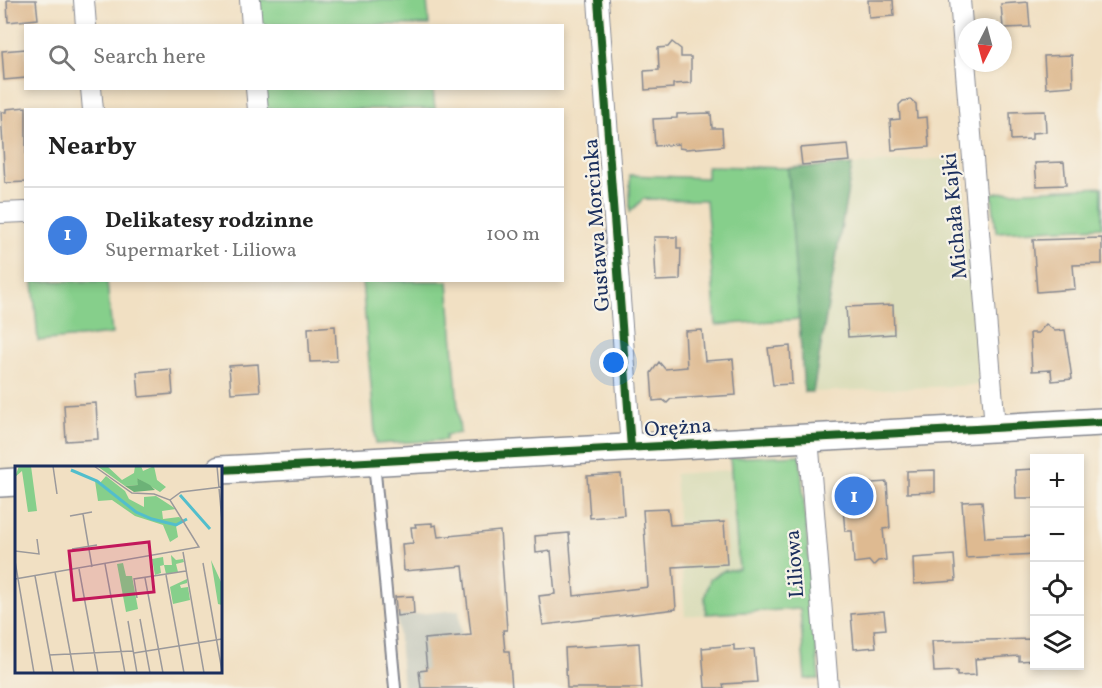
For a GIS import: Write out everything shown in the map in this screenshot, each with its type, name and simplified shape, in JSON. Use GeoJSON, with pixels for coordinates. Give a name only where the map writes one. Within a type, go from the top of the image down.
{"type":"FeatureCollection","features":[{"type":"Feature","properties":{"kind":"street"},"geometry":{"type":"LineString","coordinates":[[84,0],[86,24]]}},
{"type":"Feature","properties":{"kind":"street"},"geometry":{"type":"LineString","coordinates":[[250,0],[252,24]]}},
{"type":"Feature","properties":{"kind":"street","name":"Gustawa Morcinka"},"geometry":{"type":"LineString","coordinates":[[598,0],[631,448]]}},
{"type":"Feature","properties":{"kind":"street","name":"Michała Kajki"},"geometry":{"type":"LineString","coordinates":[[960,0],[995,428]]}},
{"type":"Feature","properties":{"kind":"street"},"geometry":{"type":"LineString","coordinates":[[91,90],[93,108]]}},
{"type":"Feature","properties":{"kind":"street"},"geometry":{"type":"LineString","coordinates":[[256,90],[258,108]]}},
{"type":"Feature","properties":{"kind":"street"},"geometry":{"type":"LineString","coordinates":[[0,213],[24,213]]}},
{"type":"Feature","properties":{"kind":"street","name":"Orężna"},"geometry":{"type":"LineString","coordinates":[[222,470],[1102,422]]}},
{"type":"Feature","properties":{"kind":"street","name":"Liliowa"},"geometry":{"type":"LineString","coordinates":[[808,437],[828,688]]}},
{"type":"Feature","properties":{"kind":"street"},"geometry":{"type":"LineString","coordinates":[[0,483],[15,482]]}},
{"type":"Feature","properties":{"kind":"lane"},"geometry":{"type":"LineString","coordinates":[[374,462],[395,688]]}},
{"type":"Feature","properties":{"kind":"shaded area"},"geometry":{"type":"Polygon","coordinates":[[[962,157],[979,385],[813,392],[852,165],[962,157]]]}},
{"type":"Feature","properties":{"kind":"shaded area"},"geometry":{"type":"Polygon","coordinates":[[[732,470],[742,611],[685,616],[675,474],[732,470]]]}},
{"type":"Feature","properties":{"kind":"shaded area"},"geometry":{"type":"Polygon","coordinates":[[[459,610],[466,688],[403,688],[397,616],[459,610]]]}},
{"type":"Feature","properties":{"kind":"green space"},"geometry":{"type":"Polygon","coordinates":[[[256,0],[427,0],[429,24],[258,24],[256,0]]]}},
{"type":"Feature","properties":{"kind":"green space"},"geometry":{"type":"Polygon","coordinates":[[[263,90],[433,90],[435,108],[264,108],[263,90]]]}},
{"type":"Feature","properties":{"kind":"green space"},"geometry":{"type":"Polygon","coordinates":[[[852,165],[813,392],[804,392],[788,168],[852,165]]]}},
{"type":"Feature","properties":{"kind":"green space"},"geometry":{"type":"Polygon","coordinates":[[[707,166],[788,168],[800,319],[716,325],[706,200],[643,199],[630,212],[630,175],[707,178],[707,166]]]}},
{"type":"Feature","properties":{"kind":"green space"},"geometry":{"type":"Polygon","coordinates":[[[1102,187],[1102,227],[996,232],[992,193],[1102,187]]]}},
{"type":"Feature","properties":{"kind":"green space"},"geometry":{"type":"Polygon","coordinates":[[[33,282],[107,282],[112,334],[38,341],[33,282]]]}},
{"type":"Feature","properties":{"kind":"green space"},"geometry":{"type":"Polygon","coordinates":[[[362,282],[448,282],[460,433],[446,435],[446,440],[376,444],[362,282]]]}},
{"type":"Feature","properties":{"kind":"green space"},"geometry":{"type":"Polygon","coordinates":[[[800,455],[819,679],[805,679],[800,609],[706,614],[705,596],[710,579],[723,571],[739,569],[730,458],[800,455]]]}},
{"type":"Feature","properties":{"kind":"building"},"geometry":{"type":"Polygon","coordinates":[[[7,0],[36,0],[38,19],[8,22],[7,0]]]}},
{"type":"Feature","properties":{"kind":"building"},"geometry":{"type":"Polygon","coordinates":[[[868,0],[893,0],[894,16],[869,18],[868,0]]]}},
{"type":"Feature","properties":{"kind":"building"},"geometry":{"type":"Polygon","coordinates":[[[1028,2],[1030,27],[1012,28],[1012,18],[1002,18],[1001,4],[1028,2]]]}},
{"type":"Feature","properties":{"kind":"building"},"geometry":{"type":"Polygon","coordinates":[[[672,42],[681,49],[681,57],[691,57],[691,83],[673,84],[673,88],[645,90],[644,71],[659,70],[658,48],[668,47],[672,42]]]}},
{"type":"Feature","properties":{"kind":"building"},"geometry":{"type":"Polygon","coordinates":[[[24,49],[24,78],[4,80],[2,51],[24,49]]]}},
{"type":"Feature","properties":{"kind":"building"},"geometry":{"type":"Polygon","coordinates":[[[1072,55],[1073,86],[1046,88],[1044,56],[1072,55]]]}},
{"type":"Feature","properties":{"kind":"building"},"geometry":{"type":"Polygon","coordinates":[[[911,100],[916,104],[917,118],[927,117],[929,147],[892,150],[890,120],[900,119],[899,105],[903,101],[911,100]]]}},
{"type":"Feature","properties":{"kind":"building"},"geometry":{"type":"Polygon","coordinates":[[[26,107],[24,108],[24,182],[5,183],[1,112],[6,112],[6,109],[26,107]]]}},
{"type":"Feature","properties":{"kind":"building"},"geometry":{"type":"Polygon","coordinates":[[[1045,111],[1046,132],[1032,133],[1032,139],[1011,140],[1010,112],[1045,111]]]}},
{"type":"Feature","properties":{"kind":"building"},"geometry":{"type":"Polygon","coordinates":[[[711,113],[712,128],[722,128],[723,146],[686,149],[679,148],[679,144],[655,146],[653,119],[677,118],[677,114],[711,113]]]}},
{"type":"Feature","properties":{"kind":"building"},"geometry":{"type":"Polygon","coordinates":[[[848,144],[850,161],[802,165],[800,148],[848,144]]]}},
{"type":"Feature","properties":{"kind":"building"},"geometry":{"type":"Polygon","coordinates":[[[1064,162],[1066,185],[1037,186],[1035,163],[1064,162]]]}},
{"type":"Feature","properties":{"kind":"building"},"geometry":{"type":"Polygon","coordinates":[[[654,237],[677,237],[677,248],[681,248],[680,280],[656,281],[654,237]]]}},
{"type":"Feature","properties":{"kind":"building"},"geometry":{"type":"Polygon","coordinates":[[[1102,238],[1102,264],[1073,265],[1075,289],[1037,292],[1033,240],[1102,238]]]}},
{"type":"Feature","properties":{"kind":"building"},"geometry":{"type":"Polygon","coordinates":[[[893,305],[894,334],[848,337],[846,307],[893,305]]]}},
{"type":"Feature","properties":{"kind":"building"},"geometry":{"type":"Polygon","coordinates":[[[1046,324],[1055,331],[1065,330],[1072,379],[1052,381],[1051,370],[1032,371],[1030,333],[1038,333],[1046,324]]]}},
{"type":"Feature","properties":{"kind":"building"},"geometry":{"type":"Polygon","coordinates":[[[335,326],[337,361],[310,362],[308,328],[335,326]]]}},
{"type":"Feature","properties":{"kind":"building"},"geometry":{"type":"Polygon","coordinates":[[[702,330],[705,361],[733,359],[736,395],[671,399],[667,403],[663,400],[653,401],[651,373],[659,362],[665,369],[687,367],[685,331],[702,330]]]}},
{"type":"Feature","properties":{"kind":"building"},"geometry":{"type":"Polygon","coordinates":[[[790,346],[792,384],[773,385],[768,348],[790,346]]]}},
{"type":"Feature","properties":{"kind":"building"},"geometry":{"type":"Polygon","coordinates":[[[258,364],[260,391],[231,393],[229,366],[258,364]]]}},
{"type":"Feature","properties":{"kind":"building"},"geometry":{"type":"Polygon","coordinates":[[[171,369],[173,394],[139,397],[137,372],[171,369]]]}},
{"type":"Feature","properties":{"kind":"building"},"geometry":{"type":"Polygon","coordinates":[[[96,403],[98,439],[66,441],[64,405],[96,403]]]}},
{"type":"Feature","properties":{"kind":"building"},"geometry":{"type":"Polygon","coordinates":[[[1030,469],[1030,498],[1016,498],[1015,470],[1030,469]]]}},
{"type":"Feature","properties":{"kind":"building"},"geometry":{"type":"Polygon","coordinates":[[[935,470],[935,492],[907,493],[907,471],[935,470]]]}},
{"type":"Feature","properties":{"kind":"building"},"geometry":{"type":"Polygon","coordinates":[[[621,474],[624,515],[590,518],[587,476],[621,474]]]}},
{"type":"Feature","properties":{"kind":"building"},"geometry":{"type":"Polygon","coordinates":[[[887,482],[890,528],[883,529],[886,560],[878,561],[873,566],[869,561],[854,563],[852,531],[845,531],[841,485],[887,482]]]}},
{"type":"Feature","properties":{"kind":"building"},"geometry":{"type":"Polygon","coordinates":[[[982,501],[985,538],[1030,536],[1030,554],[966,558],[962,502],[982,501]]]}},
{"type":"Feature","properties":{"kind":"building"},"geometry":{"type":"Polygon","coordinates":[[[668,509],[670,525],[724,522],[727,564],[673,567],[676,609],[543,625],[539,596],[555,594],[551,551],[536,553],[535,536],[569,533],[574,596],[648,587],[643,510],[668,509]]]}},
{"type":"Feature","properties":{"kind":"building"},"geometry":{"type":"Polygon","coordinates":[[[432,523],[432,526],[436,525],[438,537],[500,531],[507,630],[503,630],[505,651],[509,651],[512,688],[421,688],[419,671],[427,670],[424,639],[471,635],[463,566],[404,571],[402,544],[413,543],[411,527],[416,527],[415,524],[432,523]]]}},
{"type":"Feature","properties":{"kind":"building"},"geometry":{"type":"Polygon","coordinates":[[[954,555],[956,581],[914,584],[913,558],[954,555]]]}},
{"type":"Feature","properties":{"kind":"building"},"geometry":{"type":"Polygon","coordinates":[[[413,596],[414,614],[397,616],[395,597],[413,596]]]}},
{"type":"Feature","properties":{"kind":"building"},"geometry":{"type":"Polygon","coordinates":[[[884,611],[886,629],[874,630],[876,647],[854,649],[851,614],[884,611]]]}},
{"type":"Feature","properties":{"kind":"building"},"geometry":{"type":"Polygon","coordinates":[[[1030,639],[1030,660],[1019,661],[1019,656],[975,659],[976,675],[957,676],[957,671],[934,672],[932,641],[1030,639]]]}},
{"type":"Feature","properties":{"kind":"building"},"geometry":{"type":"Polygon","coordinates":[[[639,643],[642,688],[567,688],[565,648],[639,643]]]}},
{"type":"Feature","properties":{"kind":"building"},"geometry":{"type":"Polygon","coordinates":[[[734,645],[734,650],[754,649],[757,682],[723,684],[724,688],[705,688],[702,648],[734,645]]]}},
{"type":"Feature","properties":{"kind":"cycle path"},"geometry":{"type":"LineString","coordinates":[[598,0],[631,448]]}},
{"type":"Feature","properties":{"kind":"cycle path"},"geometry":{"type":"LineString","coordinates":[[222,470],[1102,422]]}},
{"type":"Feature","properties":{"kind":"place","name":"Delikatesy rodzinne"},"geometry":{"type":"Point","coordinates":[854,496]}}]}
